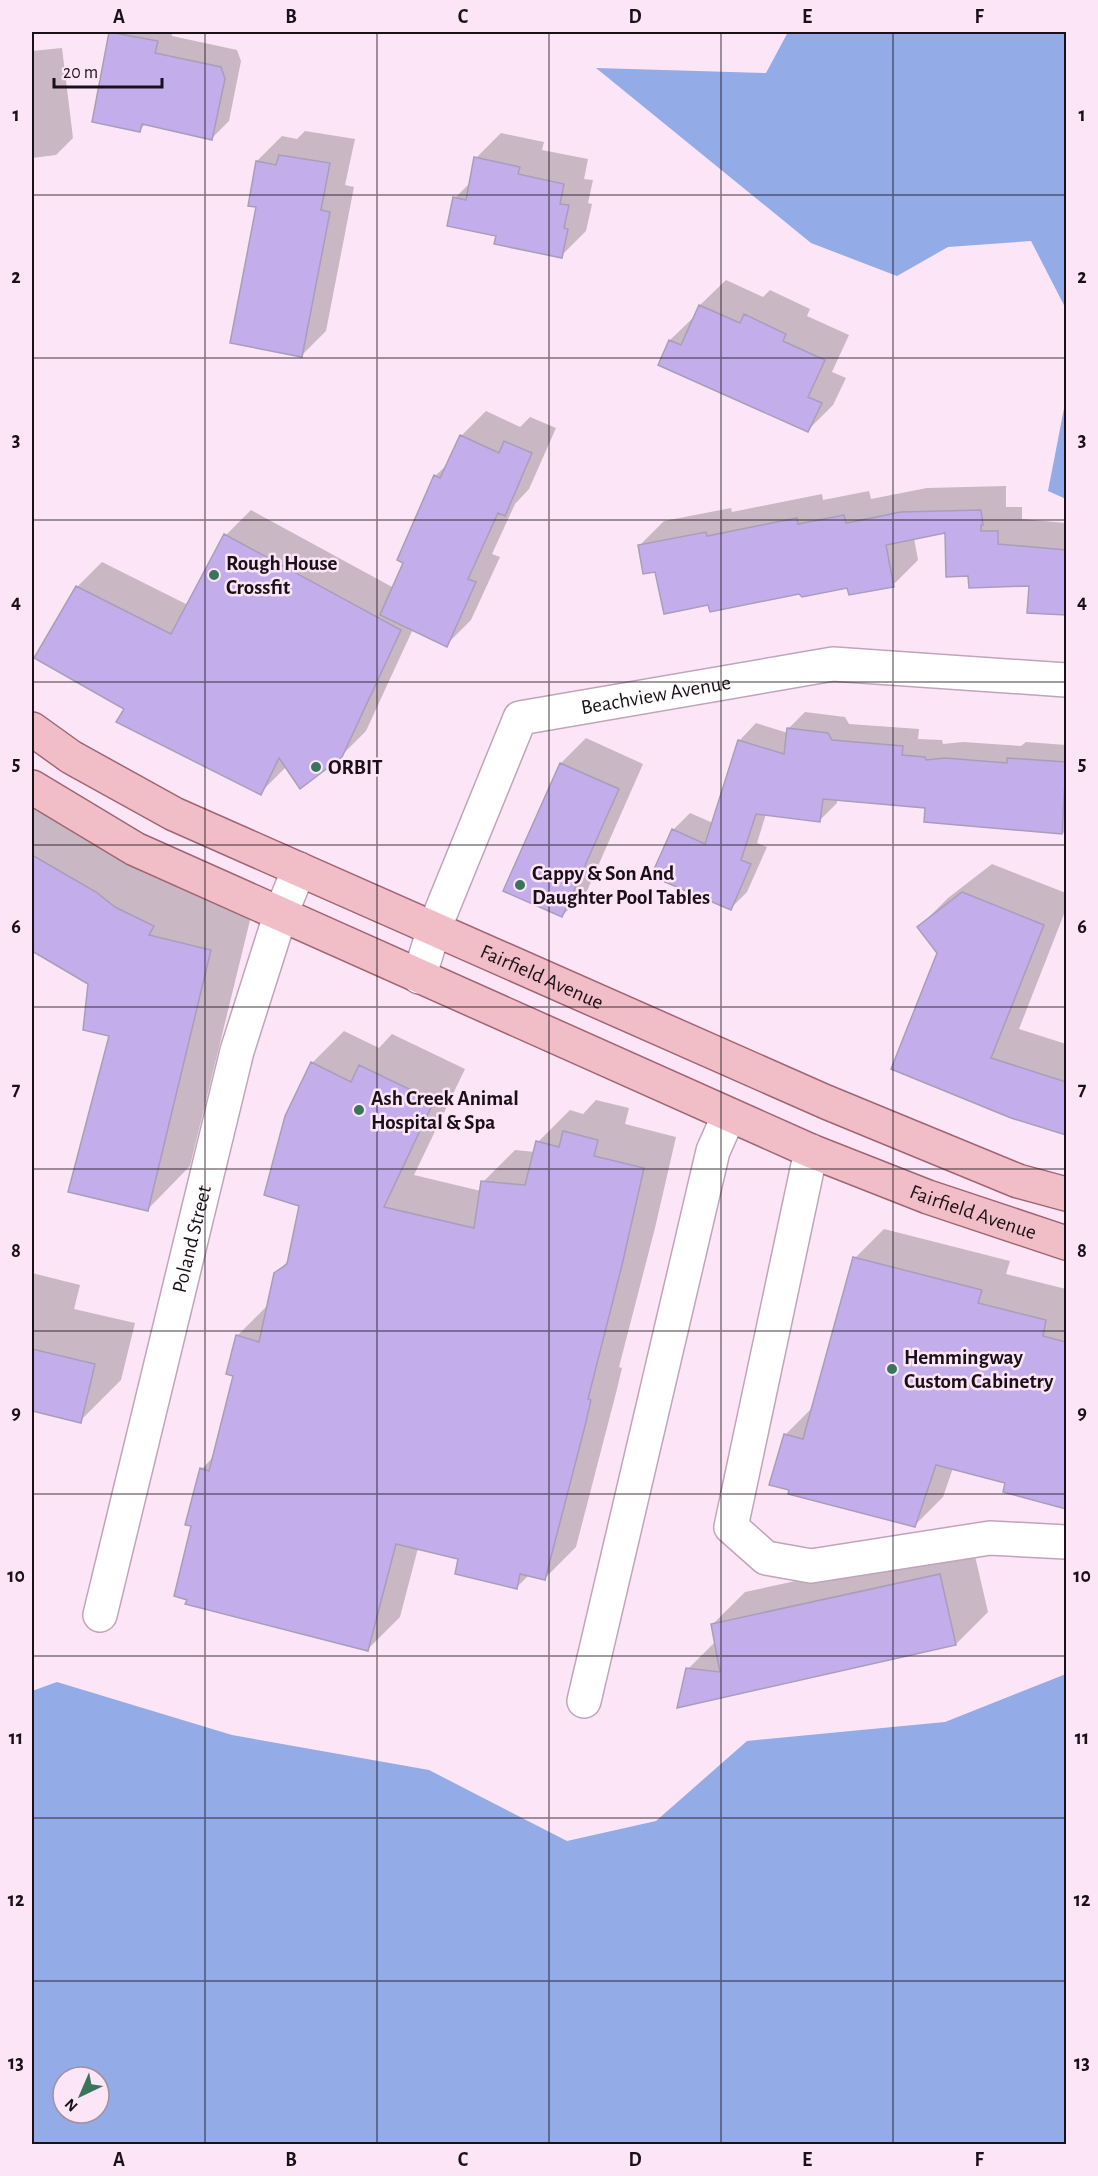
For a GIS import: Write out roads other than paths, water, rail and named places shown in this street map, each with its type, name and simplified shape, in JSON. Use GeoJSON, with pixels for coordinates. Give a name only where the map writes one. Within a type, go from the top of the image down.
{"type":"FeatureCollection","features":[{"type":"Feature","properties":{"kind":"main road","name":"Fairfield Avenue"},"geometry":{"type":"LineString","coordinates":[[32,729],[71,756],[174,814],[826,1102],[1018,1181],[1066,1194]]}},
{"type":"Feature","properties":{"kind":"main road","name":"Fairfield Avenue"},"geometry":{"type":"LineString","coordinates":[[32,787],[135,849],[280,916],[729,1115],[811,1151],[928,1197],[1066,1243]]}},
{"type":"Feature","properties":{"kind":"main road"},"geometry":{"type":"LineString","coordinates":[[729,1115],[748,1068]]}},
{"type":"Feature","properties":{"kind":"main road"},"geometry":{"type":"LineString","coordinates":[[811,1151],[826,1102]]}},
{"type":"Feature","properties":{"kind":"street","name":"Beachview Avenue"},"geometry":{"type":"LineString","coordinates":[[419,977],[434,929],[520,718],[833,664],[1066,680]]}},
{"type":"Feature","properties":{"kind":"street","name":"Poland Street"},"geometry":{"type":"LineString","coordinates":[[100,1615],[237,1051],[280,916],[299,869]]}},
{"type":"Feature","properties":{"kind":"street"},"geometry":{"type":"LineString","coordinates":[[584,1701],[713,1150],[729,1115]]}},
{"type":"Feature","properties":{"kind":"street"},"geometry":{"type":"LineString","coordinates":[[811,1151],[731,1527],[766,1558],[811,1566],[990,1538],[1066,1542]]}},
{"type":"Feature","properties":{"kind":"water"},"geometry":{"type":"Polygon","coordinates":[[[788,32],[1066,32],[1066,309],[1031,241],[948,247],[897,276],[811,243],[596,68],[766,73],[788,32]]]}},
{"type":"Feature","properties":{"kind":"water"},"geometry":{"type":"Polygon","coordinates":[[[1066,398],[1066,499],[1048,491],[1066,398]]]}},
{"type":"Feature","properties":{"kind":"water"},"geometry":{"type":"Polygon","coordinates":[[[1066,1674],[1066,2144],[32,2144],[32,1691],[57,1682],[232,1735],[429,1770],[567,1841],[656,1821],[747,1741],[945,1722],[1066,1674]]]}},
{"type":"Feature","properties":{"kind":"place","name":"Rough House Crossfit"},"geometry":{"type":"Point","coordinates":[214,575]}},
{"type":"Feature","properties":{"kind":"place","name":"ORBIT"},"geometry":{"type":"Point","coordinates":[316,767]}},
{"type":"Feature","properties":{"kind":"place","name":"Cappy & Son And Daughter Pool Tables"},"geometry":{"type":"Point","coordinates":[520,885]}},
{"type":"Feature","properties":{"kind":"place","name":"Ash Creek Animal Hospital & Spa"},"geometry":{"type":"Point","coordinates":[359,1110]}},
{"type":"Feature","properties":{"kind":"place","name":"Hemmingway Custom Cabinetry"},"geometry":{"type":"Point","coordinates":[892,1369]}}]}
